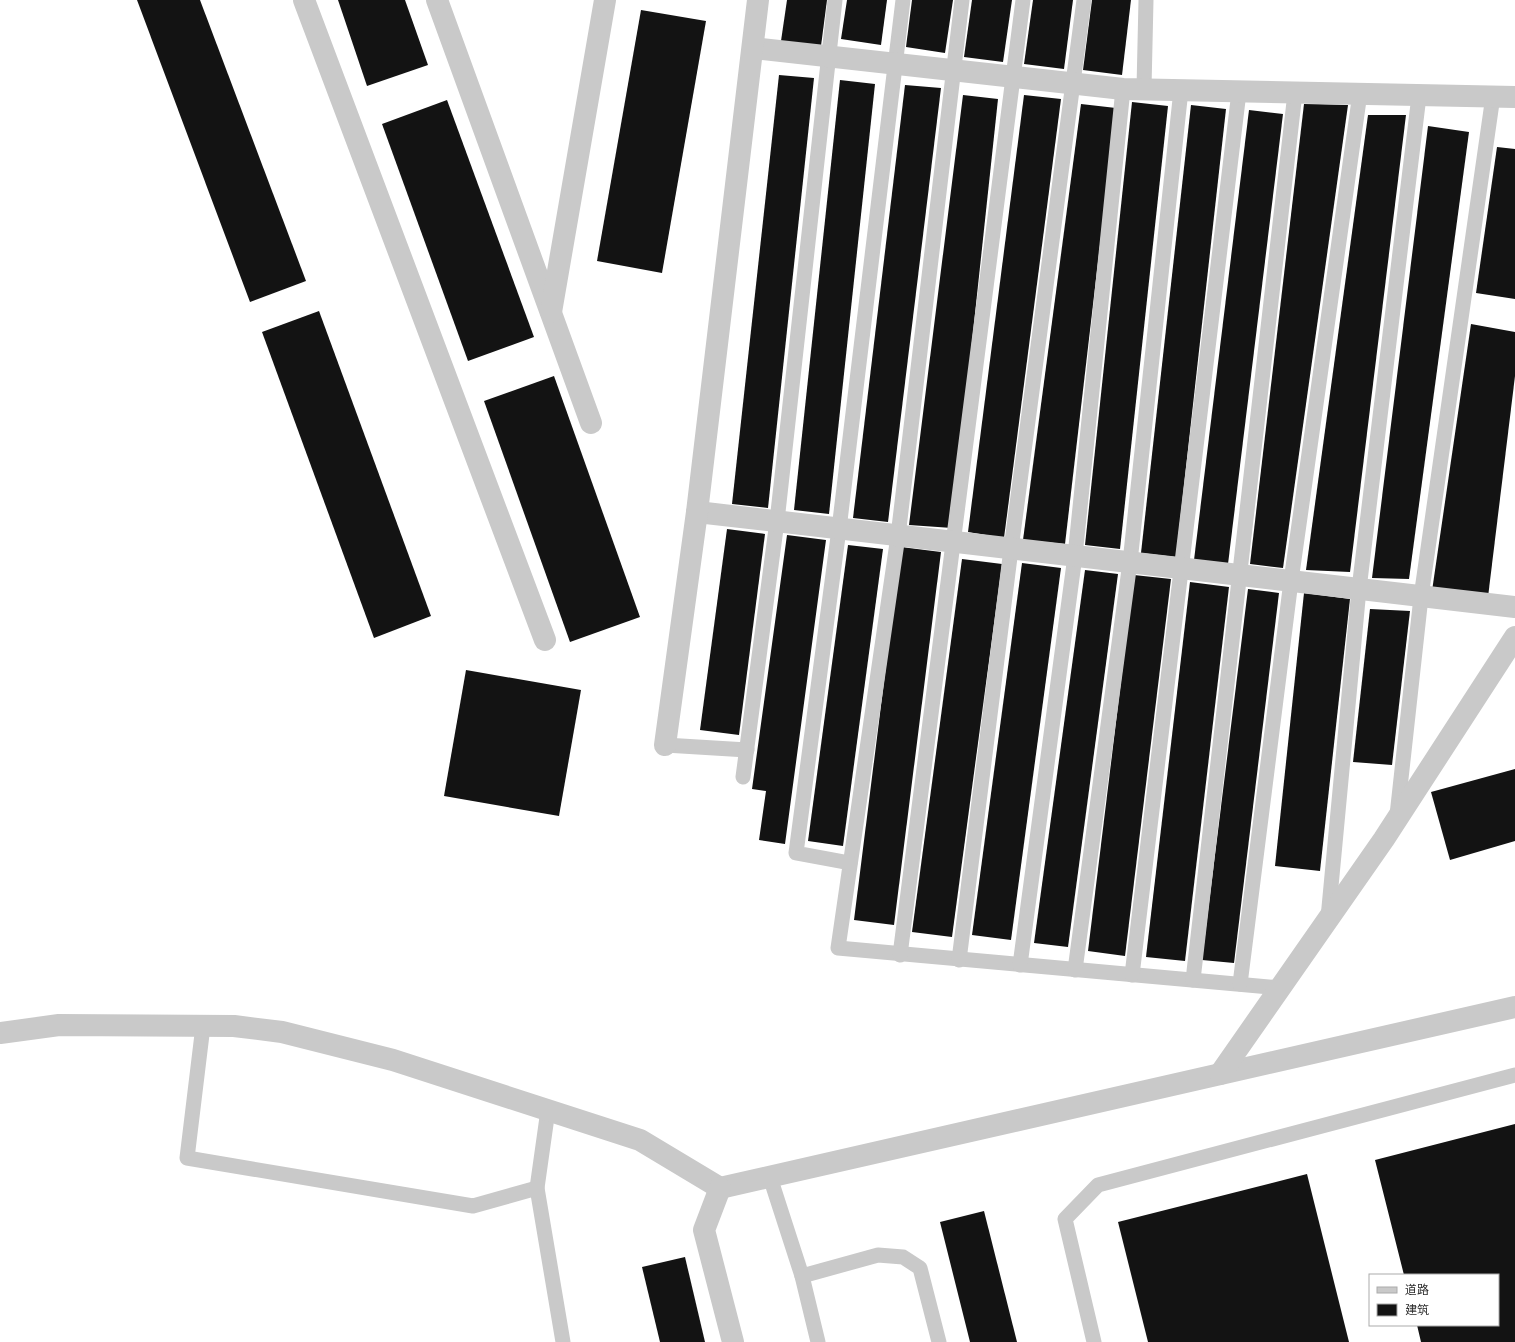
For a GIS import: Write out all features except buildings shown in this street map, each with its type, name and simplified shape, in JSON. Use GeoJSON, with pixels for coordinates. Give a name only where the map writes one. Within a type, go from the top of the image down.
{"type":"FeatureCollection","features":[{"type":"Feature","properties":{"kind":"street"},"geometry":{"type":"LineString","coordinates":[[304,0],[545,640]]}},
{"type":"Feature","properties":{"kind":"street"},"geometry":{"type":"LineString","coordinates":[[437,0],[591,423]]}},
{"type":"Feature","properties":{"kind":"street"},"geometry":{"type":"LineString","coordinates":[[551,313],[605,0]]}},
{"type":"Feature","properties":{"kind":"street"},"geometry":{"type":"LineString","coordinates":[[665,745],[697,512],[758,0]]}},
{"type":"Feature","properties":{"kind":"street"},"geometry":{"type":"LineString","coordinates":[[753,48],[1123,89],[1144,88],[1239,92],[1515,97]]}},
{"type":"Feature","properties":{"kind":"street"},"geometry":{"type":"LineString","coordinates":[[697,512],[1515,607]]}},
{"type":"Feature","properties":{"kind":"street"},"geometry":{"type":"LineString","coordinates":[[1220,1074],[1328,920],[1397,818],[1515,637]]}},
{"type":"Feature","properties":{"kind":"street"},"geometry":{"type":"LineString","coordinates":[[0,1032],[59,1025],[234,1026],[282,1032],[393,1060],[640,1140],[720,1188],[1515,1007]]}},
{"type":"Feature","properties":{"kind":"street"},"geometry":{"type":"LineString","coordinates":[[720,1188],[704,1230],[733,1342]]}},
{"type":"Feature","properties":{"kind":"lane"},"geometry":{"type":"LineString","coordinates":[[743,777],[777,521],[827,56],[835,0]]}},
{"type":"Feature","properties":{"kind":"lane"},"geometry":{"type":"LineString","coordinates":[[850,863],[796,853],[839,529],[903,0]]}},
{"type":"Feature","properties":{"kind":"lane"},"geometry":{"type":"LineString","coordinates":[[962,0],[898,536],[838,948],[1280,988]]}},
{"type":"Feature","properties":{"kind":"lane"},"geometry":{"type":"LineString","coordinates":[[900,954],[1023,0]]}},
{"type":"Feature","properties":{"kind":"lane"},"geometry":{"type":"LineString","coordinates":[[959,960],[1011,549],[1084,0]]}},
{"type":"Feature","properties":{"kind":"lane"},"geometry":{"type":"LineString","coordinates":[[1144,88],[1146,0]]}},
{"type":"Feature","properties":{"kind":"lane"},"geometry":{"type":"LineString","coordinates":[[1020,965],[1075,556],[1123,89]]}},
{"type":"Feature","properties":{"kind":"lane"},"geometry":{"type":"LineString","coordinates":[[1075,970],[1130,562],[1181,90]]}},
{"type":"Feature","properties":{"kind":"lane"},"geometry":{"type":"LineString","coordinates":[[1132,975],[1239,92]]}},
{"type":"Feature","properties":{"kind":"lane"},"geometry":{"type":"LineString","coordinates":[[1193,980],[1295,93]]}},
{"type":"Feature","properties":{"kind":"lane"},"geometry":{"type":"LineString","coordinates":[[1240,984],[1291,581],[1360,93]]}},
{"type":"Feature","properties":{"kind":"lane"},"geometry":{"type":"LineString","coordinates":[[1328,920],[1359,589],[1419,96]]}},
{"type":"Feature","properties":{"kind":"lane"},"geometry":{"type":"LineString","coordinates":[[1397,818],[1421,597],[1493,96]]}},
{"type":"Feature","properties":{"kind":"lane"},"geometry":{"type":"LineString","coordinates":[[665,745],[747,750]]}},
{"type":"Feature","properties":{"kind":"lane"},"geometry":{"type":"LineString","coordinates":[[203,1026],[188,1158],[473,1206],[538,1188]]}},
{"type":"Feature","properties":{"kind":"lane"},"geometry":{"type":"LineString","coordinates":[[1094,1342],[1065,1218],[1098,1185],[1515,1075]]}},
{"type":"Feature","properties":{"kind":"lane"},"geometry":{"type":"LineString","coordinates":[[548,1110],[538,1188],[563,1342]]}},
{"type":"Feature","properties":{"kind":"lane"},"geometry":{"type":"LineString","coordinates":[[770,1177],[802,1276],[818,1342]]}},
{"type":"Feature","properties":{"kind":"lane"},"geometry":{"type":"LineString","coordinates":[[802,1276],[878,1255],[903,1257],[920,1268],[939,1342]]}}]}
